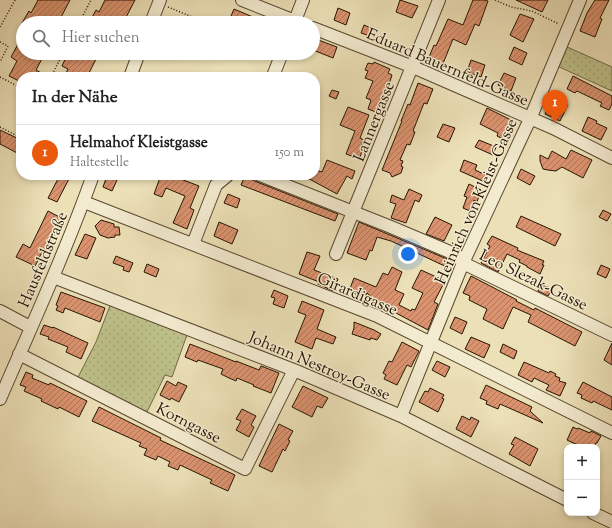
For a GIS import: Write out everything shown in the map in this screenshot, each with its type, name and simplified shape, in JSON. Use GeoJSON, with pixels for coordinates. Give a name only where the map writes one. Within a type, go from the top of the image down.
{"type":"FeatureCollection","features":[{"type":"Feature","properties":{"kind":"street"},"geometry":{"type":"LineString","coordinates":[[242,0],[281,16]]}},
{"type":"Feature","properties":{"kind":"street"},"geometry":{"type":"LineString","coordinates":[[298,16],[303,0]]}},
{"type":"Feature","properties":{"kind":"street","name":"Lannergasse"},"geometry":{"type":"LineString","coordinates":[[336,254],[439,0]]}},
{"type":"Feature","properties":{"kind":"street","name":"Heinrich von Kleist-Gasse"},"geometry":{"type":"LineString","coordinates":[[401,416],[463,263],[530,118],[580,0]]}},
{"type":"Feature","properties":{"kind":"street"},"geometry":{"type":"LineString","coordinates":[[154,16],[160,2]]}},
{"type":"Feature","properties":{"kind":"street","name":"Eduard Bauernfeld-Gasse"},"geometry":{"type":"LineString","coordinates":[[320,31],[413,67],[553,128],[612,158]]}},
{"type":"Feature","properties":{"kind":"street"},"geometry":{"type":"LineString","coordinates":[[132,72],[136,60]]}},
{"type":"Feature","properties":{"kind":"street"},"geometry":{"type":"LineString","coordinates":[[275,72],[279,60]]}},
{"type":"Feature","properties":{"kind":"street","name":"Hausfeldstraße"},"geometry":{"type":"LineString","coordinates":[[0,399],[53,277],[84,202],[91,180]]}},
{"type":"Feature","properties":{"kind":"street"},"geometry":{"type":"LineString","coordinates":[[193,244],[216,186],[223,180]]}},
{"type":"Feature","properties":{"kind":"street","name":"Leo Slezak-Gasse"},"geometry":{"type":"LineString","coordinates":[[273,180],[457,255],[463,263],[612,335]]}},
{"type":"Feature","properties":{"kind":"street","name":"Girardigasse"},"geometry":{"type":"LineString","coordinates":[[84,202],[377,316],[612,433]]}},
{"type":"Feature","properties":{"kind":"street","name":"Johann Nestroy-Gasse"},"geometry":{"type":"LineString","coordinates":[[53,277],[294,370],[401,416],[564,498]]}},
{"type":"Feature","properties":{"kind":"street"},"geometry":{"type":"LineString","coordinates":[[0,311],[30,327]]}},
{"type":"Feature","properties":{"kind":"street","name":"Korngasse"},"geometry":{"type":"LineString","coordinates":[[19,354],[245,469],[294,370]]}},
{"type":"Feature","properties":{"kind":"street"},"geometry":{"type":"LineString","coordinates":[[599,516],[612,522]]}},
{"type":"Feature","properties":{"kind":"path"},"geometry":{"type":"LineString","coordinates":[[0,27],[15,0]]}},
{"type":"Feature","properties":{"kind":"path"},"geometry":{"type":"LineString","coordinates":[[83,16],[91,0]]}},
{"type":"Feature","properties":{"kind":"path"},"geometry":{"type":"LineString","coordinates":[[495,0],[511,7],[532,11],[568,28]]}},
{"type":"Feature","properties":{"kind":"path"},"geometry":{"type":"LineString","coordinates":[[160,2],[191,16]]}},
{"type":"Feature","properties":{"kind":"path"},"geometry":{"type":"LineString","coordinates":[[0,42],[8,46],[0,62]]}},
{"type":"Feature","properties":{"kind":"path"},"geometry":{"type":"LineString","coordinates":[[54,72],[60,60]]}},
{"type":"Feature","properties":{"kind":"path"},"geometry":{"type":"LineString","coordinates":[[0,77],[16,85]]}},
{"type":"Feature","properties":{"kind":"path"},"geometry":{"type":"LineString","coordinates":[[0,127],[16,135]]}},
{"type":"Feature","properties":{"kind":"green space"},"geometry":{"type":"Polygon","coordinates":[[[565,46],[612,67],[612,91],[555,65],[565,46]]]}},
{"type":"Feature","properties":{"kind":"green space"},"geometry":{"type":"Polygon","coordinates":[[[111,303],[188,332],[172,377],[165,375],[146,414],[77,379],[96,342],[111,303]]]}},
{"type":"Feature","properties":{"kind":"building"},"geometry":{"type":"Polygon","coordinates":[[[38,0],[70,0],[62,16],[26,16],[29,11],[31,13],[38,0]]]}},
{"type":"Feature","properties":{"kind":"building"},"geometry":{"type":"Polygon","coordinates":[[[105,0],[135,0],[127,16],[93,16],[96,10],[99,12],[105,0]]]}},
{"type":"Feature","properties":{"kind":"building"},"geometry":{"type":"Polygon","coordinates":[[[400,0],[418,6],[412,18],[396,12],[400,0]]]}},
{"type":"Feature","properties":{"kind":"building"},"geometry":{"type":"Polygon","coordinates":[[[473,0],[488,1],[479,26],[475,24],[466,45],[453,39],[442,66],[435,63],[436,60],[429,57],[434,45],[436,46],[448,19],[463,25],[473,0]]]}},
{"type":"Feature","properties":{"kind":"building"},"geometry":{"type":"Polygon","coordinates":[[[516,0],[548,0],[542,12],[516,0]]]}},
{"type":"Feature","properties":{"kind":"building"},"geometry":{"type":"Polygon","coordinates":[[[595,0],[609,0],[600,18],[602,19],[595,37],[580,31],[587,13],[595,0]]]}},
{"type":"Feature","properties":{"kind":"building"},"geometry":{"type":"Polygon","coordinates":[[[338,8],[350,13],[346,25],[334,20],[338,8]]]}},
{"type":"Feature","properties":{"kind":"building"},"geometry":{"type":"Polygon","coordinates":[[[234,9],[250,16],[231,16],[234,9]]]}},
{"type":"Feature","properties":{"kind":"building"},"geometry":{"type":"Polygon","coordinates":[[[520,14],[534,19],[523,42],[510,35],[520,14]]]}},
{"type":"Feature","properties":{"kind":"building"},"geometry":{"type":"Polygon","coordinates":[[[364,25],[373,29],[370,36],[361,33],[364,25]]]}},
{"type":"Feature","properties":{"kind":"building"},"geometry":{"type":"Polygon","coordinates":[[[320,41],[337,47],[333,58],[320,53],[320,41]]]}},
{"type":"Feature","properties":{"kind":"building"},"geometry":{"type":"Polygon","coordinates":[[[514,47],[527,53],[522,65],[509,59],[514,47]]]}},
{"type":"Feature","properties":{"kind":"building"},"geometry":{"type":"Polygon","coordinates":[[[16,48],[16,60],[41,60],[36,70],[39,72],[16,72],[16,80],[9,76],[17,61],[11,57],[16,48]]]}},
{"type":"Feature","properties":{"kind":"building"},"geometry":{"type":"Polygon","coordinates":[[[65,60],[96,60],[90,72],[66,72],[68,69],[62,66],[65,60]]]}},
{"type":"Feature","properties":{"kind":"building"},"geometry":{"type":"Polygon","coordinates":[[[471,60],[485,65],[481,77],[467,72],[471,60]]]}},
{"type":"Feature","properties":{"kind":"building"},"geometry":{"type":"Polygon","coordinates":[[[374,62],[390,69],[388,73],[392,75],[386,94],[389,95],[381,114],[368,109],[371,100],[366,98],[373,81],[365,78],[368,71],[365,70],[368,63],[373,64],[374,62]]]}},
{"type":"Feature","properties":{"kind":"building"},"geometry":{"type":"Polygon","coordinates":[[[504,73],[516,78],[511,91],[498,85],[504,73]]]}},
{"type":"Feature","properties":{"kind":"building"},"geometry":{"type":"Polygon","coordinates":[[[573,76],[612,96],[612,104],[609,110],[600,106],[602,103],[577,91],[575,93],[567,89],[573,76]]]}},
{"type":"Feature","properties":{"kind":"building"},"geometry":{"type":"Polygon","coordinates":[[[418,83],[433,89],[427,104],[424,103],[413,131],[415,132],[410,145],[407,144],[400,160],[403,161],[401,173],[392,177],[390,173],[382,170],[408,104],[410,105],[418,83]]]}},
{"type":"Feature","properties":{"kind":"building"},"geometry":{"type":"Polygon","coordinates":[[[332,90],[339,92],[336,99],[329,96],[332,90]]]}},
{"type":"Feature","properties":{"kind":"building"},"geometry":{"type":"Polygon","coordinates":[[[554,93],[561,97],[559,101],[568,105],[560,121],[545,114],[554,93]]]}},
{"type":"Feature","properties":{"kind":"building"},"geometry":{"type":"Polygon","coordinates":[[[348,107],[369,115],[360,138],[364,140],[361,147],[363,148],[360,157],[358,156],[357,158],[346,154],[355,131],[340,125],[348,107]]]}},
{"type":"Feature","properties":{"kind":"building"},"geometry":{"type":"Polygon","coordinates":[[[487,108],[513,121],[505,140],[497,136],[498,133],[480,124],[487,108]]]}},
{"type":"Feature","properties":{"kind":"building"},"geometry":{"type":"Polygon","coordinates":[[[588,117],[607,128],[601,140],[582,131],[588,117]]]}},
{"type":"Feature","properties":{"kind":"building"},"geometry":{"type":"Polygon","coordinates":[[[443,124],[455,128],[449,142],[437,137],[443,124]]]}},
{"type":"Feature","properties":{"kind":"building"},"geometry":{"type":"Polygon","coordinates":[[[0,130],[16,138],[16,152],[0,144],[0,130]]]}},
{"type":"Feature","properties":{"kind":"building"},"geometry":{"type":"Polygon","coordinates":[[[479,140],[496,147],[493,155],[475,147],[479,140]]]}},
{"type":"Feature","properties":{"kind":"building"},"geometry":{"type":"Polygon","coordinates":[[[571,150],[592,160],[583,178],[562,167],[556,171],[543,169],[540,161],[540,155],[548,159],[552,151],[566,159],[571,150]]]}},
{"type":"Feature","properties":{"kind":"building"},"geometry":{"type":"Polygon","coordinates":[[[327,160],[355,171],[352,179],[347,176],[337,194],[311,180],[320,180],[320,171],[322,172],[327,160]]]}},
{"type":"Feature","properties":{"kind":"building"},"geometry":{"type":"Polygon","coordinates":[[[464,160],[477,165],[475,170],[488,176],[485,182],[460,171],[464,160]]]}},
{"type":"Feature","properties":{"kind":"building"},"geometry":{"type":"Polygon","coordinates":[[[521,169],[535,176],[530,185],[517,178],[521,169]]]}},
{"type":"Feature","properties":{"kind":"building"},"geometry":{"type":"Polygon","coordinates":[[[57,180],[68,180],[57,202],[48,198],[57,180]]]}},
{"type":"Feature","properties":{"kind":"building"},"geometry":{"type":"Polygon","coordinates":[[[106,180],[117,180],[112,191],[103,187],[106,180]]]}},
{"type":"Feature","properties":{"kind":"building"},"geometry":{"type":"Polygon","coordinates":[[[159,180],[183,180],[199,186],[190,208],[194,210],[187,229],[173,223],[185,196],[166,188],[162,197],[154,194],[159,180]]]}},
{"type":"Feature","properties":{"kind":"building"},"geometry":{"type":"Polygon","coordinates":[[[243,180],[253,180],[338,214],[335,221],[241,185],[243,180]]]}},
{"type":"Feature","properties":{"kind":"building"},"geometry":{"type":"Polygon","coordinates":[[[469,184],[481,190],[477,202],[474,200],[470,211],[463,208],[467,197],[464,196],[469,184]]]}},
{"type":"Feature","properties":{"kind":"building"},"geometry":{"type":"Polygon","coordinates":[[[409,189],[422,195],[419,202],[415,200],[406,223],[391,218],[396,204],[390,202],[392,195],[404,200],[409,189]]]}},
{"type":"Feature","properties":{"kind":"building"},"geometry":{"type":"Polygon","coordinates":[[[228,194],[240,199],[237,208],[224,203],[228,194]]]}},
{"type":"Feature","properties":{"kind":"building"},"geometry":{"type":"Polygon","coordinates":[[[603,210],[611,214],[607,221],[599,217],[603,210]]]}},
{"type":"Feature","properties":{"kind":"building"},"geometry":{"type":"Polygon","coordinates":[[[48,211],[63,219],[43,255],[41,254],[35,266],[16,257],[23,244],[30,248],[48,211]]]}},
{"type":"Feature","properties":{"kind":"building"},"geometry":{"type":"Polygon","coordinates":[[[521,216],[561,234],[555,246],[516,227],[521,216]]]}},
{"type":"Feature","properties":{"kind":"building"},"geometry":{"type":"Polygon","coordinates":[[[435,217],[452,225],[444,241],[426,234],[435,217]]]}},
{"type":"Feature","properties":{"kind":"building"},"geometry":{"type":"Polygon","coordinates":[[[101,220],[114,224],[114,227],[119,227],[120,235],[115,235],[115,237],[108,238],[100,235],[95,226],[101,220]]]}},
{"type":"Feature","properties":{"kind":"building"},"geometry":{"type":"Polygon","coordinates":[[[219,222],[238,230],[232,244],[214,236],[219,222]]]}},
{"type":"Feature","properties":{"kind":"building"},"geometry":{"type":"Polygon","coordinates":[[[359,222],[452,261],[449,268],[391,241],[377,237],[372,251],[370,250],[366,260],[347,253],[359,222]]]}},
{"type":"Feature","properties":{"kind":"building"},"geometry":{"type":"Polygon","coordinates":[[[85,234],[96,238],[87,259],[75,255],[85,234]]]}},
{"type":"Feature","properties":{"kind":"building"},"geometry":{"type":"Polygon","coordinates":[[[492,236],[518,248],[517,250],[544,261],[540,274],[519,262],[520,260],[507,254],[498,272],[481,263],[490,246],[487,244],[492,236]]]}},
{"type":"Feature","properties":{"kind":"building"},"geometry":{"type":"Polygon","coordinates":[[[307,252],[320,256],[314,270],[338,279],[333,291],[318,284],[319,282],[299,274],[307,252]]]}},
{"type":"Feature","properties":{"kind":"building"},"geometry":{"type":"Polygon","coordinates":[[[116,256],[133,263],[129,272],[123,270],[124,267],[113,263],[116,256]]]}},
{"type":"Feature","properties":{"kind":"building"},"geometry":{"type":"Polygon","coordinates":[[[147,264],[159,269],[156,277],[144,272],[147,264]]]}},
{"type":"Feature","properties":{"kind":"building"},"geometry":{"type":"Polygon","coordinates":[[[601,265],[610,269],[606,278],[597,274],[601,265]]]}},
{"type":"Feature","properties":{"kind":"building"},"geometry":{"type":"Polygon","coordinates":[[[392,267],[402,272],[395,290],[404,294],[399,305],[411,311],[412,309],[415,310],[423,293],[412,288],[421,270],[445,281],[434,302],[438,304],[428,330],[379,304],[367,293],[365,298],[349,291],[354,278],[376,287],[383,273],[388,275],[392,267]]]}},
{"type":"Feature","properties":{"kind":"building"},"geometry":{"type":"Polygon","coordinates":[[[471,276],[517,300],[516,301],[534,310],[535,308],[582,332],[575,346],[528,322],[531,315],[513,307],[503,329],[483,319],[487,309],[469,300],[470,296],[463,293],[471,276]]]}},
{"type":"Feature","properties":{"kind":"building"},"geometry":{"type":"Polygon","coordinates":[[[540,284],[552,289],[548,296],[538,291],[540,284]]]}},
{"type":"Feature","properties":{"kind":"building"},"geometry":{"type":"Polygon","coordinates":[[[274,290],[288,296],[284,308],[273,304],[275,298],[271,297],[274,290]]]}},
{"type":"Feature","properties":{"kind":"building"},"geometry":{"type":"Polygon","coordinates":[[[61,292],[105,308],[100,322],[65,308],[63,313],[56,310],[58,306],[56,305],[61,292]]]}},
{"type":"Feature","properties":{"kind":"building"},"geometry":{"type":"Polygon","coordinates":[[[302,301],[324,310],[317,329],[336,337],[333,344],[316,338],[312,349],[295,342],[306,315],[298,312],[302,301]]]}},
{"type":"Feature","properties":{"kind":"building"},"geometry":{"type":"Polygon","coordinates":[[[455,317],[467,322],[462,334],[450,328],[455,317]]]}},
{"type":"Feature","properties":{"kind":"building"},"geometry":{"type":"Polygon","coordinates":[[[354,322],[381,334],[377,340],[371,338],[370,340],[352,334],[354,322]]]}},
{"type":"Feature","properties":{"kind":"building"},"geometry":{"type":"Polygon","coordinates":[[[44,325],[53,327],[88,343],[81,359],[66,352],[68,347],[40,334],[44,325]]]}},
{"type":"Feature","properties":{"kind":"building"},"geometry":{"type":"Polygon","coordinates":[[[471,337],[490,345],[484,358],[465,349],[471,337]]]}},
{"type":"Feature","properties":{"kind":"building"},"geometry":{"type":"Polygon","coordinates":[[[402,342],[419,351],[411,367],[407,365],[397,385],[384,379],[386,375],[383,373],[389,361],[392,362],[402,342]]]}},
{"type":"Feature","properties":{"kind":"building"},"geometry":{"type":"Polygon","coordinates":[[[612,343],[612,365],[604,360],[612,343]]]}},
{"type":"Feature","properties":{"kind":"building"},"geometry":{"type":"Polygon","coordinates":[[[190,344],[259,370],[261,366],[279,373],[271,393],[237,378],[236,381],[221,374],[223,369],[185,357],[190,344]]]}},
{"type":"Feature","properties":{"kind":"building"},"geometry":{"type":"Polygon","coordinates":[[[503,344],[517,351],[514,359],[500,352],[503,344]]]}},
{"type":"Feature","properties":{"kind":"building"},"geometry":{"type":"Polygon","coordinates":[[[437,361],[450,367],[445,377],[432,370],[437,361]]]}},
{"type":"Feature","properties":{"kind":"building"},"geometry":{"type":"Polygon","coordinates":[[[524,362],[549,373],[550,371],[556,374],[555,376],[560,378],[559,381],[566,383],[560,396],[546,390],[549,385],[534,378],[532,382],[518,375],[524,362]]]}},
{"type":"Feature","properties":{"kind":"building"},"geometry":{"type":"Polygon","coordinates":[[[26,372],[33,375],[32,378],[49,385],[50,383],[87,401],[79,417],[59,407],[58,409],[41,401],[42,399],[24,391],[26,387],[20,385],[26,372]]]}},
{"type":"Feature","properties":{"kind":"building"},"geometry":{"type":"Polygon","coordinates":[[[167,381],[176,386],[178,382],[187,386],[179,402],[171,398],[170,400],[160,395],[167,381]]]}},
{"type":"Feature","properties":{"kind":"building"},"geometry":{"type":"Polygon","coordinates":[[[583,382],[612,397],[612,410],[593,401],[592,403],[581,398],[582,395],[577,393],[583,382]]]}},
{"type":"Feature","properties":{"kind":"building"},"geometry":{"type":"Polygon","coordinates":[[[486,385],[532,407],[530,411],[543,423],[500,404],[498,409],[486,404],[487,401],[480,398],[486,385]]]}},
{"type":"Feature","properties":{"kind":"building"},"geometry":{"type":"Polygon","coordinates":[[[303,386],[328,398],[322,408],[317,406],[312,417],[292,407],[303,386]]]}},
{"type":"Feature","properties":{"kind":"building"},"geometry":{"type":"Polygon","coordinates":[[[430,388],[444,395],[442,398],[444,399],[438,412],[419,402],[425,391],[428,392],[430,388]]]}},
{"type":"Feature","properties":{"kind":"building"},"geometry":{"type":"Polygon","coordinates":[[[99,407],[161,438],[160,440],[235,475],[228,491],[210,483],[212,480],[180,465],[178,470],[168,466],[170,462],[158,456],[156,460],[144,455],[147,449],[139,446],[141,443],[92,421],[99,407]]]}},
{"type":"Feature","properties":{"kind":"building"},"geometry":{"type":"Polygon","coordinates":[[[242,409],[256,416],[251,425],[254,427],[249,437],[236,430],[241,421],[236,419],[242,409]]]}},
{"type":"Feature","properties":{"kind":"building"},"geometry":{"type":"Polygon","coordinates":[[[462,416],[470,420],[471,417],[479,421],[471,437],[456,429],[462,416]]]}},
{"type":"Feature","properties":{"kind":"building"},"geometry":{"type":"Polygon","coordinates":[[[279,424],[293,431],[288,440],[290,441],[285,451],[283,449],[272,472],[259,466],[279,424]]]}},
{"type":"Feature","properties":{"kind":"building"},"geometry":{"type":"Polygon","coordinates":[[[573,427],[590,433],[591,431],[601,436],[596,444],[576,444],[567,440],[573,427]]]}},
{"type":"Feature","properties":{"kind":"building"},"geometry":{"type":"Polygon","coordinates":[[[515,437],[538,449],[530,466],[509,454],[514,445],[511,444],[515,437]]]}},
{"type":"Feature","properties":{"kind":"place","name":"Helmahof Kleistgasse"},"geometry":{"type":"Point","coordinates":[555,123]}}]}
